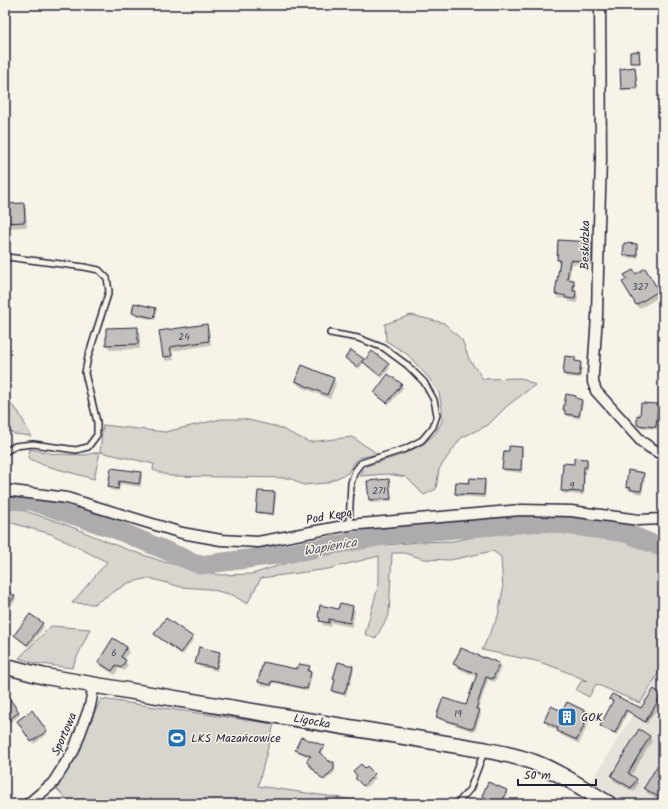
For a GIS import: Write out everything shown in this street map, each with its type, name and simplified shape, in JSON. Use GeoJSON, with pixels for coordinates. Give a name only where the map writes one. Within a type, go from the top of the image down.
{"type":"FeatureCollection","features":[{"type":"Feature","properties":{"kind":"street","name":"Beskidzka"},"geometry":{"type":"LineString","coordinates":[[600,5],[602,159],[597,316],[593,382],[596,391],[636,435],[649,447],[663,455]]}},
{"type":"Feature","properties":{"kind":"street","name":"Pod Kępą"},"geometry":{"type":"LineString","coordinates":[[5,490],[68,498],[182,533],[221,540],[258,542],[349,525],[521,510],[571,511],[639,520],[663,519]]}},
{"type":"Feature","properties":{"kind":"street","name":"Ligocka"},"geometry":{"type":"LineString","coordinates":[[5,666],[43,676],[94,685],[510,755],[533,762],[554,772],[610,804]]}},
{"type":"Feature","properties":{"kind":"street","name":"Sportowa"},"geometry":{"type":"LineString","coordinates":[[28,804],[53,783],[74,750],[90,706],[94,685]]}},
{"type":"Feature","properties":{"kind":"lane"},"geometry":{"type":"LineString","coordinates":[[5,452],[15,446],[33,444],[76,450],[88,447],[97,435],[97,422],[85,373],[88,357],[109,291],[107,278],[99,270],[7,257]]}},
{"type":"Feature","properties":{"kind":"lane"},"geometry":{"type":"LineString","coordinates":[[330,333],[358,338],[384,348],[424,382],[434,400],[437,416],[433,427],[422,440],[405,449],[361,463],[355,470],[351,483],[349,525]]}},
{"type":"Feature","properties":{"kind":"lane"},"geometry":{"type":"LineString","coordinates":[[457,804],[470,789],[485,750]]}},
{"type":"Feature","properties":{"kind":"shaded area"},"geometry":{"type":"Polygon","coordinates":[[[411,315],[444,323],[462,340],[469,359],[483,379],[521,378],[535,385],[507,406],[488,425],[461,438],[439,469],[436,489],[424,495],[406,477],[387,474],[360,476],[366,466],[401,455],[422,445],[436,433],[442,421],[442,408],[439,393],[429,378],[407,354],[386,341],[385,324],[411,315]]]}},
{"type":"Feature","properties":{"kind":"shaded area"},"geometry":{"type":"Polygon","coordinates":[[[5,399],[18,411],[31,436],[14,434],[5,427],[5,399]]]}},
{"type":"Feature","properties":{"kind":"shaded area"},"geometry":{"type":"Polygon","coordinates":[[[221,419],[244,419],[278,427],[309,442],[352,437],[378,454],[358,458],[348,473],[326,483],[303,485],[290,478],[170,476],[153,470],[154,464],[100,452],[103,425],[165,432],[221,419]]]}},
{"type":"Feature","properties":{"kind":"shaded area"},"geometry":{"type":"Polygon","coordinates":[[[30,449],[55,454],[84,455],[100,452],[94,479],[43,465],[28,458],[30,449]]]}},
{"type":"Feature","properties":{"kind":"shaded area"},"geometry":{"type":"Polygon","coordinates":[[[5,509],[19,509],[62,523],[123,548],[164,562],[220,575],[252,574],[290,562],[374,546],[418,542],[453,541],[498,532],[547,531],[607,536],[663,555],[663,666],[640,703],[596,684],[589,697],[576,690],[582,680],[588,681],[536,661],[482,650],[498,616],[503,589],[501,557],[493,551],[450,560],[424,559],[404,553],[392,553],[389,615],[375,639],[365,634],[379,583],[379,556],[328,569],[261,578],[247,604],[233,595],[209,589],[181,587],[149,578],[128,583],[94,604],[72,603],[107,562],[51,534],[5,522],[5,509]]]}},
{"type":"Feature","properties":{"kind":"shaded area"},"geometry":{"type":"Polygon","coordinates":[[[51,626],[90,629],[72,668],[34,663],[19,658],[51,626]]]}},
{"type":"Feature","properties":{"kind":"shaded area"},"geometry":{"type":"Polygon","coordinates":[[[663,666],[663,804],[628,804],[591,782],[663,666]]]}},
{"type":"Feature","properties":{"kind":"shaded area","name":"LKS Mazańcowice"},"geometry":{"type":"Polygon","coordinates":[[[101,699],[274,724],[258,786],[369,802],[367,804],[71,804],[57,789],[77,751],[101,699]]]}},
{"type":"Feature","properties":{"kind":"building"},"geometry":{"type":"Polygon","coordinates":[[[639,51],[640,63],[630,63],[630,52],[639,51]]]}},
{"type":"Feature","properties":{"kind":"building"},"geometry":{"type":"Polygon","coordinates":[[[635,67],[637,88],[621,89],[620,69],[635,67]]]}},
{"type":"Feature","properties":{"kind":"building"},"geometry":{"type":"Polygon","coordinates":[[[24,203],[25,222],[5,223],[5,204],[24,203]]]}},
{"type":"Feature","properties":{"kind":"building"},"geometry":{"type":"Polygon","coordinates":[[[558,240],[591,242],[590,262],[570,260],[567,279],[574,280],[573,291],[576,291],[575,299],[565,298],[566,296],[555,294],[560,260],[557,260],[558,240]]]}},
{"type":"Feature","properties":{"kind":"building"},"geometry":{"type":"Polygon","coordinates":[[[624,243],[637,244],[637,256],[623,255],[624,243]]]}},
{"type":"Feature","properties":{"kind":"building"},"geometry":{"type":"Polygon","coordinates":[[[645,268],[659,291],[636,305],[622,282],[627,279],[624,275],[633,270],[636,274],[645,268]]]}},
{"type":"Feature","properties":{"kind":"building"},"geometry":{"type":"Polygon","coordinates":[[[134,303],[156,308],[154,318],[132,313],[134,303]]]}},
{"type":"Feature","properties":{"kind":"building"},"geometry":{"type":"Polygon","coordinates":[[[207,324],[209,341],[170,347],[172,356],[163,357],[159,331],[207,324]]]}},
{"type":"Feature","properties":{"kind":"building"},"geometry":{"type":"Polygon","coordinates":[[[138,327],[138,344],[106,345],[106,328],[138,327]]]}},
{"type":"Feature","properties":{"kind":"building"},"geometry":{"type":"Polygon","coordinates":[[[351,350],[364,359],[357,367],[345,358],[351,350]]]}},
{"type":"Feature","properties":{"kind":"building"},"geometry":{"type":"Polygon","coordinates":[[[372,351],[389,364],[380,376],[363,362],[372,351]]]}},
{"type":"Feature","properties":{"kind":"building"},"geometry":{"type":"Polygon","coordinates":[[[565,356],[575,357],[575,361],[581,362],[579,376],[563,374],[565,356]]]}},
{"type":"Feature","properties":{"kind":"building"},"geometry":{"type":"Polygon","coordinates":[[[302,365],[334,378],[327,395],[295,381],[302,365]]]}},
{"type":"Feature","properties":{"kind":"building"},"geometry":{"type":"Polygon","coordinates":[[[388,374],[402,384],[387,403],[374,393],[388,374]]]}},
{"type":"Feature","properties":{"kind":"building"},"geometry":{"type":"Polygon","coordinates":[[[566,394],[576,396],[576,398],[582,400],[579,416],[565,414],[565,410],[563,410],[566,394]]]}},
{"type":"Feature","properties":{"kind":"building"},"geometry":{"type":"Polygon","coordinates":[[[641,403],[658,404],[656,427],[637,425],[637,415],[640,416],[641,403]]]}},
{"type":"Feature","properties":{"kind":"building"},"geometry":{"type":"Polygon","coordinates":[[[509,446],[522,447],[521,470],[502,469],[504,451],[509,451],[509,446]]]}},
{"type":"Feature","properties":{"kind":"building"},"geometry":{"type":"Polygon","coordinates":[[[574,458],[587,459],[587,467],[584,467],[583,492],[561,491],[563,463],[574,464],[574,458]]]}},
{"type":"Feature","properties":{"kind":"building"},"geometry":{"type":"Polygon","coordinates":[[[111,468],[141,472],[139,484],[119,481],[118,489],[108,487],[111,468]]]}},
{"type":"Feature","properties":{"kind":"building"},"geometry":{"type":"Polygon","coordinates":[[[628,470],[644,473],[641,491],[631,490],[631,488],[626,487],[628,470]]]}},
{"type":"Feature","properties":{"kind":"building"},"geometry":{"type":"Polygon","coordinates":[[[470,478],[485,479],[484,495],[455,494],[456,482],[469,483],[470,478]]]}},
{"type":"Feature","properties":{"kind":"building"},"geometry":{"type":"Polygon","coordinates":[[[389,479],[391,499],[369,500],[367,481],[389,479]]]}},
{"type":"Feature","properties":{"kind":"building"},"geometry":{"type":"Polygon","coordinates":[[[258,491],[275,492],[273,514],[256,512],[258,491]]]}},
{"type":"Feature","properties":{"kind":"building"},"geometry":{"type":"Polygon","coordinates":[[[5,589],[15,596],[5,610],[5,589]]]}},
{"type":"Feature","properties":{"kind":"building"},"geometry":{"type":"Polygon","coordinates":[[[340,603],[353,606],[350,623],[329,619],[329,623],[319,621],[320,618],[318,617],[320,605],[338,609],[340,603]]]}},
{"type":"Feature","properties":{"kind":"building"},"geometry":{"type":"Polygon","coordinates":[[[30,614],[43,623],[27,645],[14,635],[30,614]]]}},
{"type":"Feature","properties":{"kind":"building"},"geometry":{"type":"Polygon","coordinates":[[[166,618],[193,637],[181,653],[154,634],[166,618]]]}},
{"type":"Feature","properties":{"kind":"building"},"geometry":{"type":"Polygon","coordinates":[[[113,638],[127,647],[121,657],[126,660],[121,668],[116,665],[112,671],[98,662],[113,638]]]}},
{"type":"Feature","properties":{"kind":"building"},"geometry":{"type":"Polygon","coordinates":[[[199,647],[220,652],[216,668],[195,664],[199,647]]]}},
{"type":"Feature","properties":{"kind":"building"},"geometry":{"type":"Polygon","coordinates":[[[461,648],[499,663],[493,679],[486,677],[476,709],[480,710],[473,729],[436,717],[443,698],[466,705],[477,674],[453,664],[461,648]]]}},
{"type":"Feature","properties":{"kind":"building"},"geometry":{"type":"Polygon","coordinates":[[[263,662],[296,669],[296,667],[298,668],[299,664],[310,666],[308,671],[311,672],[307,689],[272,681],[271,685],[258,682],[263,662]]]}},
{"type":"Feature","properties":{"kind":"building"},"geometry":{"type":"Polygon","coordinates":[[[338,662],[353,666],[349,683],[344,694],[332,691],[335,680],[333,679],[338,662]]]}},
{"type":"Feature","properties":{"kind":"building"},"geometry":{"type":"Polygon","coordinates":[[[654,689],[662,695],[645,722],[626,710],[615,733],[600,726],[613,701],[609,699],[612,694],[641,708],[654,689]]]}},
{"type":"Feature","properties":{"kind":"building"},"geometry":{"type":"Polygon","coordinates":[[[5,692],[19,712],[5,723],[5,692]]]}},
{"type":"Feature","properties":{"kind":"building","name":"GOK"},"geometry":{"type":"Polygon","coordinates":[[[567,702],[590,713],[577,740],[557,731],[558,728],[544,721],[551,706],[562,711],[567,702]]]}},
{"type":"Feature","properties":{"kind":"building"},"geometry":{"type":"Polygon","coordinates":[[[32,710],[47,731],[31,742],[17,721],[32,710]]]}},
{"type":"Feature","properties":{"kind":"building"},"geometry":{"type":"Polygon","coordinates":[[[639,729],[650,736],[628,773],[637,779],[631,788],[611,776],[639,729]]]}},
{"type":"Feature","properties":{"kind":"building"},"geometry":{"type":"Polygon","coordinates":[[[301,737],[325,746],[319,752],[330,762],[334,762],[334,769],[323,780],[306,761],[311,756],[295,750],[301,737]]]}},
{"type":"Feature","properties":{"kind":"building"},"geometry":{"type":"Polygon","coordinates":[[[663,756],[663,800],[644,788],[663,756]]]}},
{"type":"Feature","properties":{"kind":"building"},"geometry":{"type":"Polygon","coordinates":[[[361,764],[365,768],[367,766],[375,774],[363,786],[355,778],[357,776],[353,771],[361,764]]]}},
{"type":"Feature","properties":{"kind":"building"},"geometry":{"type":"Polygon","coordinates":[[[488,782],[507,790],[501,804],[482,796],[488,782]]]}},
{"type":"Feature","properties":{"kind":"waterway","name":"Wapienica"},"geometry":{"type":"LineString","coordinates":[[5,500],[31,501],[117,530],[200,565],[285,554],[395,534],[543,522],[626,533],[663,548]]}},
{"type":"Feature","properties":{"kind":"place","name":"GOK"},"geometry":{"type":"Point","coordinates":[567,717]}},
{"type":"Feature","properties":{"kind":"place","name":"LKS Mazańcowice"},"geometry":{"type":"Point","coordinates":[177,738]}}]}
